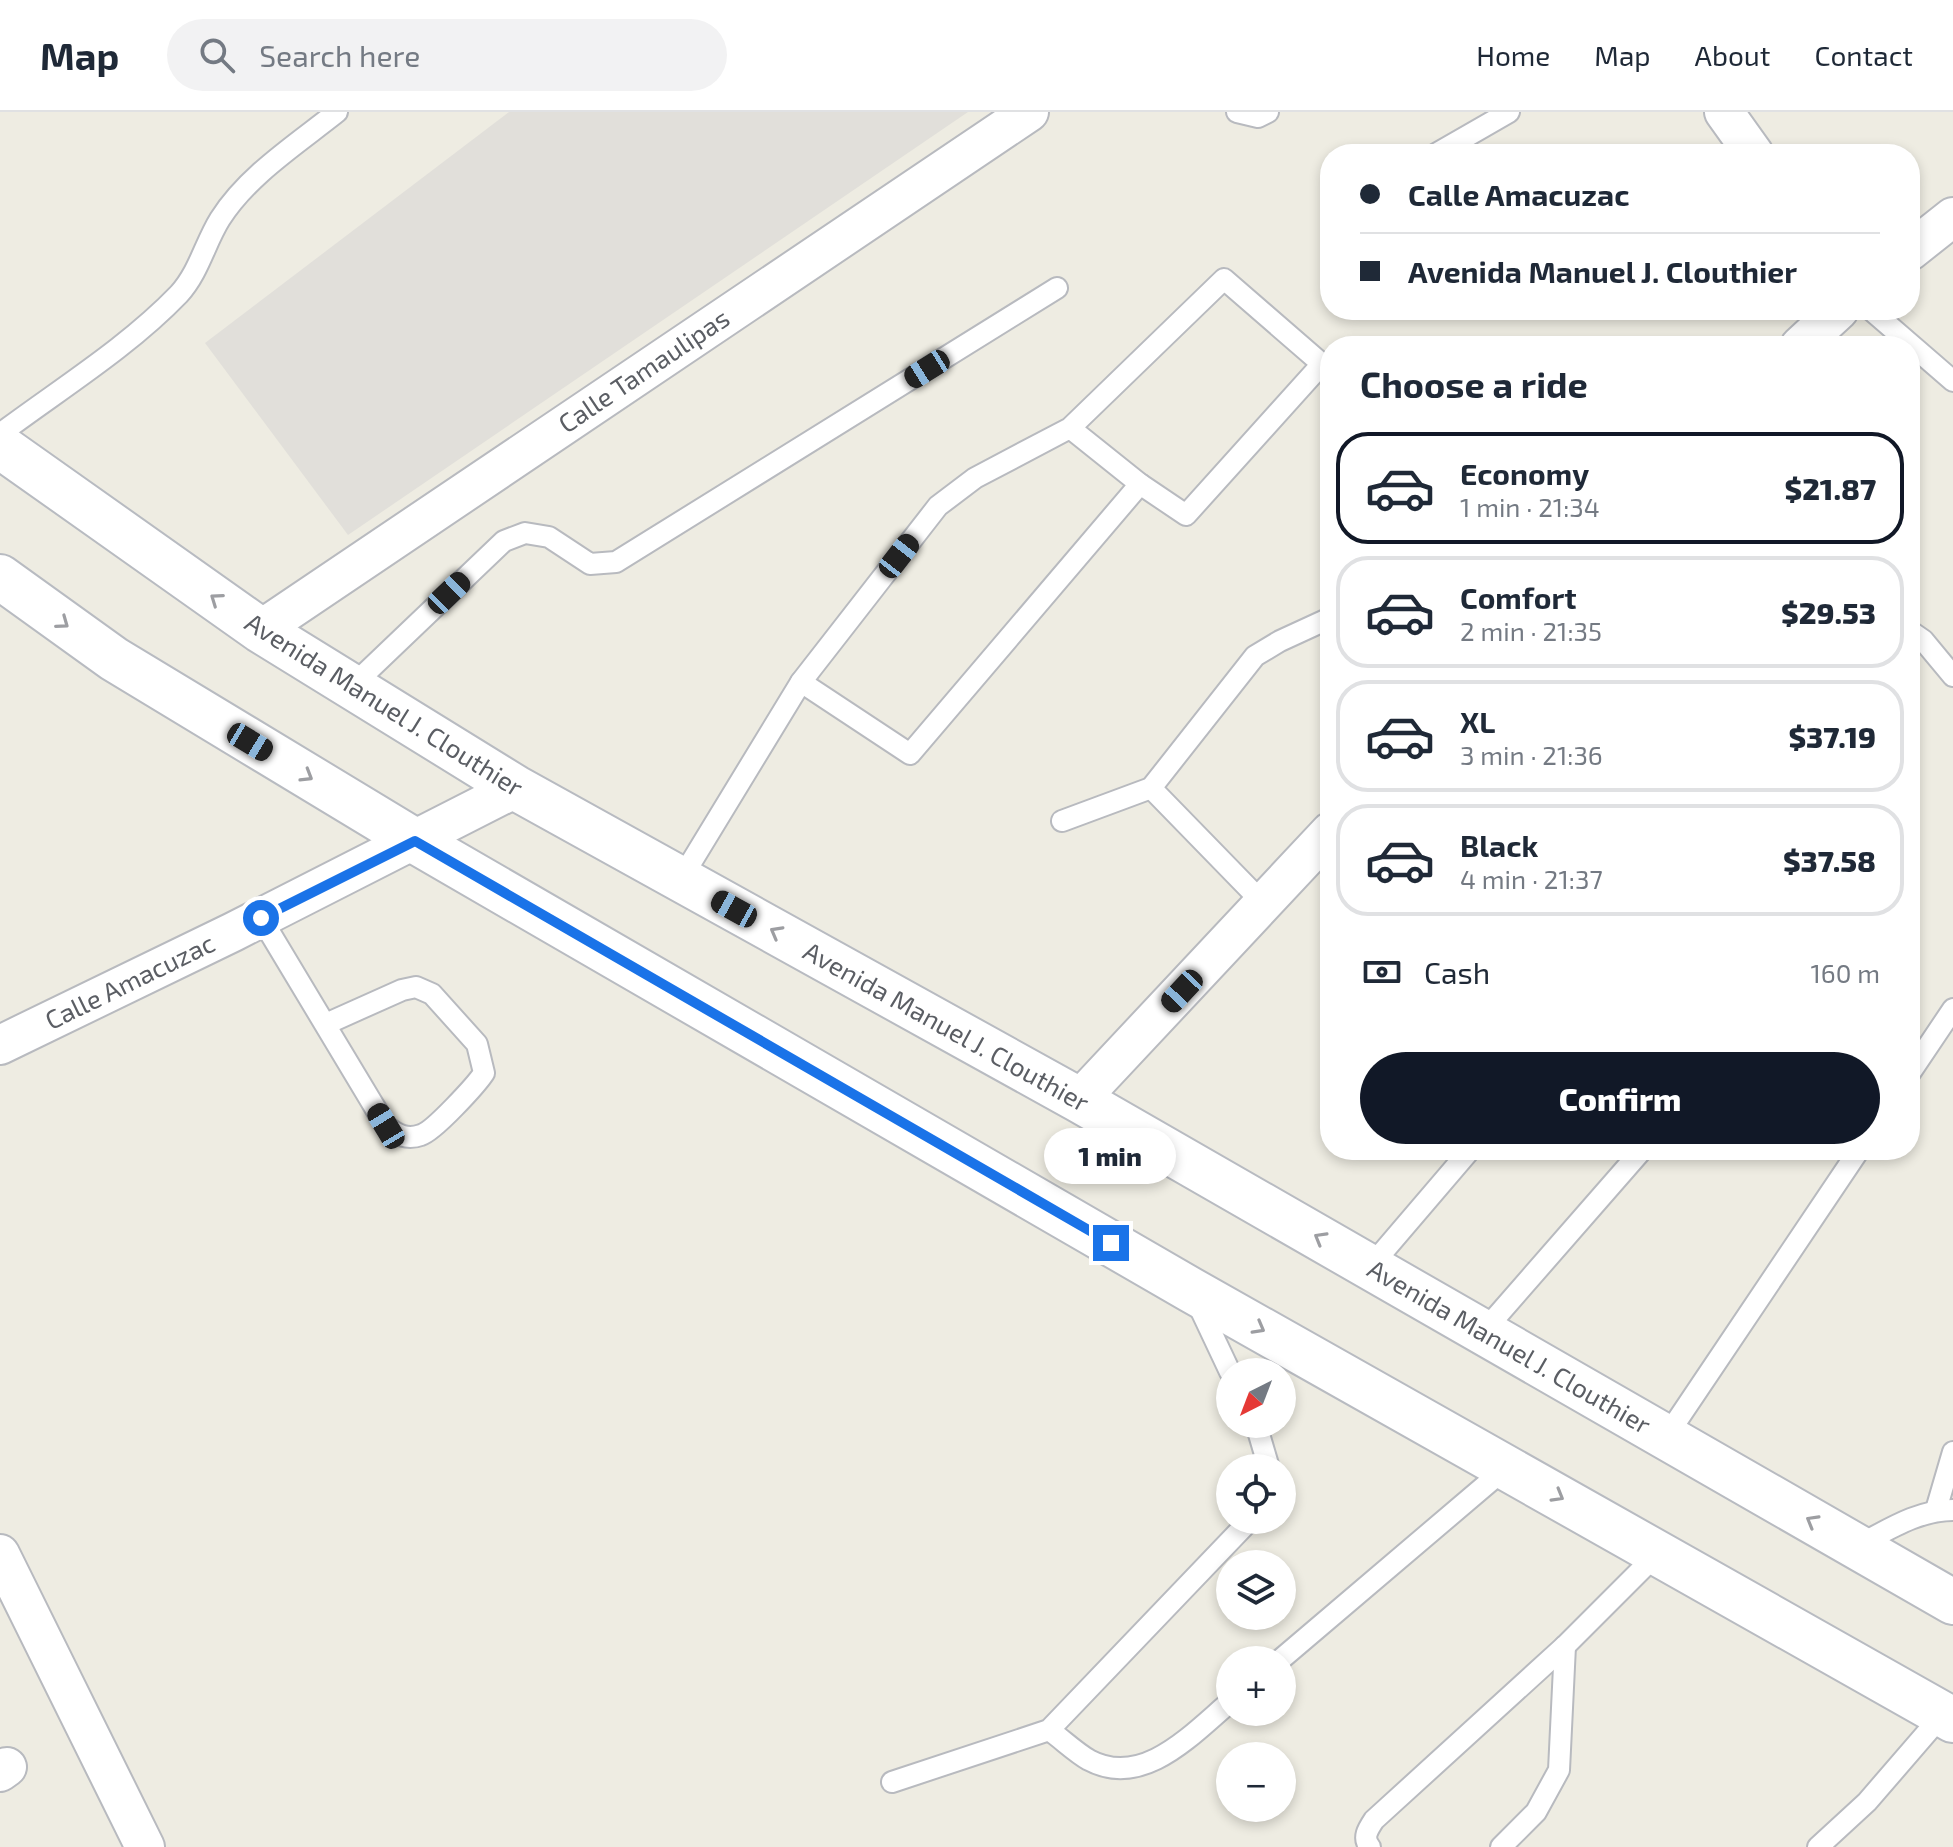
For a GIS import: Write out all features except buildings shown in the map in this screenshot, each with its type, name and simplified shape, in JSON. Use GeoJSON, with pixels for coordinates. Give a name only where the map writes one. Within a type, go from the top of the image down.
{"type":"FeatureCollection","features":[{"type":"Feature","properties":{"kind":"main road","name":"Avenida Manuel J. Clouthier"},"geometry":{"type":"LineString","coordinates":[[0,446],[260,630],[516,788],[1079,1100],[1953,1602]]}},
{"type":"Feature","properties":{"kind":"main road"},"geometry":{"type":"LineString","coordinates":[[0,577],[114,659],[415,841],[1191,1290],[1948,1717]]}},
{"type":"Feature","properties":{"kind":"street","name":"Calle Tamaulipas"},"geometry":{"type":"LineString","coordinates":[[260,630],[1029,112]]}},
{"type":"Feature","properties":{"kind":"street"},"geometry":{"type":"LineString","coordinates":[[1724,112],[1747,144]]}},
{"type":"Feature","properties":{"kind":"street"},"geometry":{"type":"LineString","coordinates":[[1920,243],[1953,217]]}},
{"type":"Feature","properties":{"kind":"street"},"geometry":{"type":"LineString","coordinates":[[1811,336],[1828,320]]}},
{"type":"Feature","properties":{"kind":"street","name":"Calle Amacuzac"},"geometry":{"type":"LineString","coordinates":[[0,1045],[261,918],[516,788]]}},
{"type":"Feature","properties":{"kind":"street"},"geometry":{"type":"LineString","coordinates":[[1079,1100],[1320,843]]}},
{"type":"Feature","properties":{"kind":"street"},"geometry":{"type":"LineString","coordinates":[[0,1554],[145,1847]]}},
{"type":"Feature","properties":{"kind":"lane"},"geometry":{"type":"LineString","coordinates":[[0,434],[148,324],[182,291],[205,255],[219,221],[242,189],[337,112]]}},
{"type":"Feature","properties":{"kind":"lane"},"geometry":{"type":"LineString","coordinates":[[1237,112],[1258,117],[1268,112]]}},
{"type":"Feature","properties":{"kind":"lane"},"geometry":{"type":"LineString","coordinates":[[1453,144],[1509,112]]}},
{"type":"Feature","properties":{"kind":"lane"},"geometry":{"type":"LineString","coordinates":[[681,879],[801,682],[938,506],[975,478],[1070,428],[1224,279],[1320,362]]}},
{"type":"Feature","properties":{"kind":"lane"},"geometry":{"type":"LineString","coordinates":[[351,687],[504,541],[525,533],[549,537],[590,564],[616,562],[1057,288]]}},
{"type":"Feature","properties":{"kind":"lane"},"geometry":{"type":"LineString","coordinates":[[1883,320],[1901,336]]}},
{"type":"Feature","properties":{"kind":"lane"},"geometry":{"type":"LineString","coordinates":[[1920,352],[1953,381]]}},
{"type":"Feature","properties":{"kind":"lane"},"geometry":{"type":"LineString","coordinates":[[1070,428],[1140,484],[1186,515],[1320,366]]}},
{"type":"Feature","properties":{"kind":"lane"},"geometry":{"type":"LineString","coordinates":[[801,682],[910,754],[1140,484]]}},
{"type":"Feature","properties":{"kind":"lane"},"geometry":{"type":"LineString","coordinates":[[1062,821],[1151,788],[1255,656],[1320,623]]}},
{"type":"Feature","properties":{"kind":"lane"},"geometry":{"type":"LineString","coordinates":[[1920,638],[1953,676]]}},
{"type":"Feature","properties":{"kind":"lane"},"geometry":{"type":"LineString","coordinates":[[1151,788],[1263,903]]}},
{"type":"Feature","properties":{"kind":"lane"},"geometry":{"type":"LineString","coordinates":[[261,918],[386,1126],[397,1135],[424,1135],[476,1085],[484,1073],[477,1044],[432,994],[416,987],[402,990],[326,1024]]}},
{"type":"Feature","properties":{"kind":"lane"},"geometry":{"type":"LineString","coordinates":[[1920,1058],[1953,1009]]}},
{"type":"Feature","properties":{"kind":"lane"},"geometry":{"type":"LineString","coordinates":[[1370,1267],[1461,1160]]}},
{"type":"Feature","properties":{"kind":"lane"},"geometry":{"type":"LineString","coordinates":[[1483,1332],[1633,1160]]}},
{"type":"Feature","properties":{"kind":"lane"},"geometry":{"type":"LineString","coordinates":[[1666,1437],[1852,1160]]}},
{"type":"Feature","properties":{"kind":"lane"},"geometry":{"type":"LineString","coordinates":[[1191,1290],[1223,1358]]}},
{"type":"Feature","properties":{"kind":"lane"},"geometry":{"type":"LineString","coordinates":[[1856,1546],[1915,1516],[1945,1510],[1953,1452]]}},
{"type":"Feature","properties":{"kind":"lane"},"geometry":{"type":"LineString","coordinates":[[1296,1646],[1507,1467]]}},
{"type":"Feature","properties":{"kind":"lane"},"geometry":{"type":"LineString","coordinates":[[892,1782],[1049,1730],[1237,1534]]}},
{"type":"Feature","properties":{"kind":"lane"},"geometry":{"type":"LineString","coordinates":[[1370,1847],[1366,1832],[1374,1820],[1565,1646],[1658,1553]]}},
{"type":"Feature","properties":{"kind":"lane"},"geometry":{"type":"LineString","coordinates":[[1501,1847],[1536,1812],[1559,1770],[1565,1646]]}},
{"type":"Feature","properties":{"kind":"lane"},"geometry":{"type":"LineString","coordinates":[[1049,1730],[1090,1760],[1120,1769],[1153,1762],[1216,1714]]}},
{"type":"Feature","properties":{"kind":"lane"},"geometry":{"type":"LineString","coordinates":[[1818,1847],[1867,1802],[1948,1717]]}},
{"type":"Feature","properties":{"kind":"shaded area"},"geometry":{"type":"Polygon","coordinates":[[[509,112],[968,112],[348,535],[205,343],[509,112]]]}},
{"type":"Feature","properties":{"kind":"route"},"geometry":{"type":"LineString","coordinates":[[261,918],[415,841],[1111,1243]]}}]}
